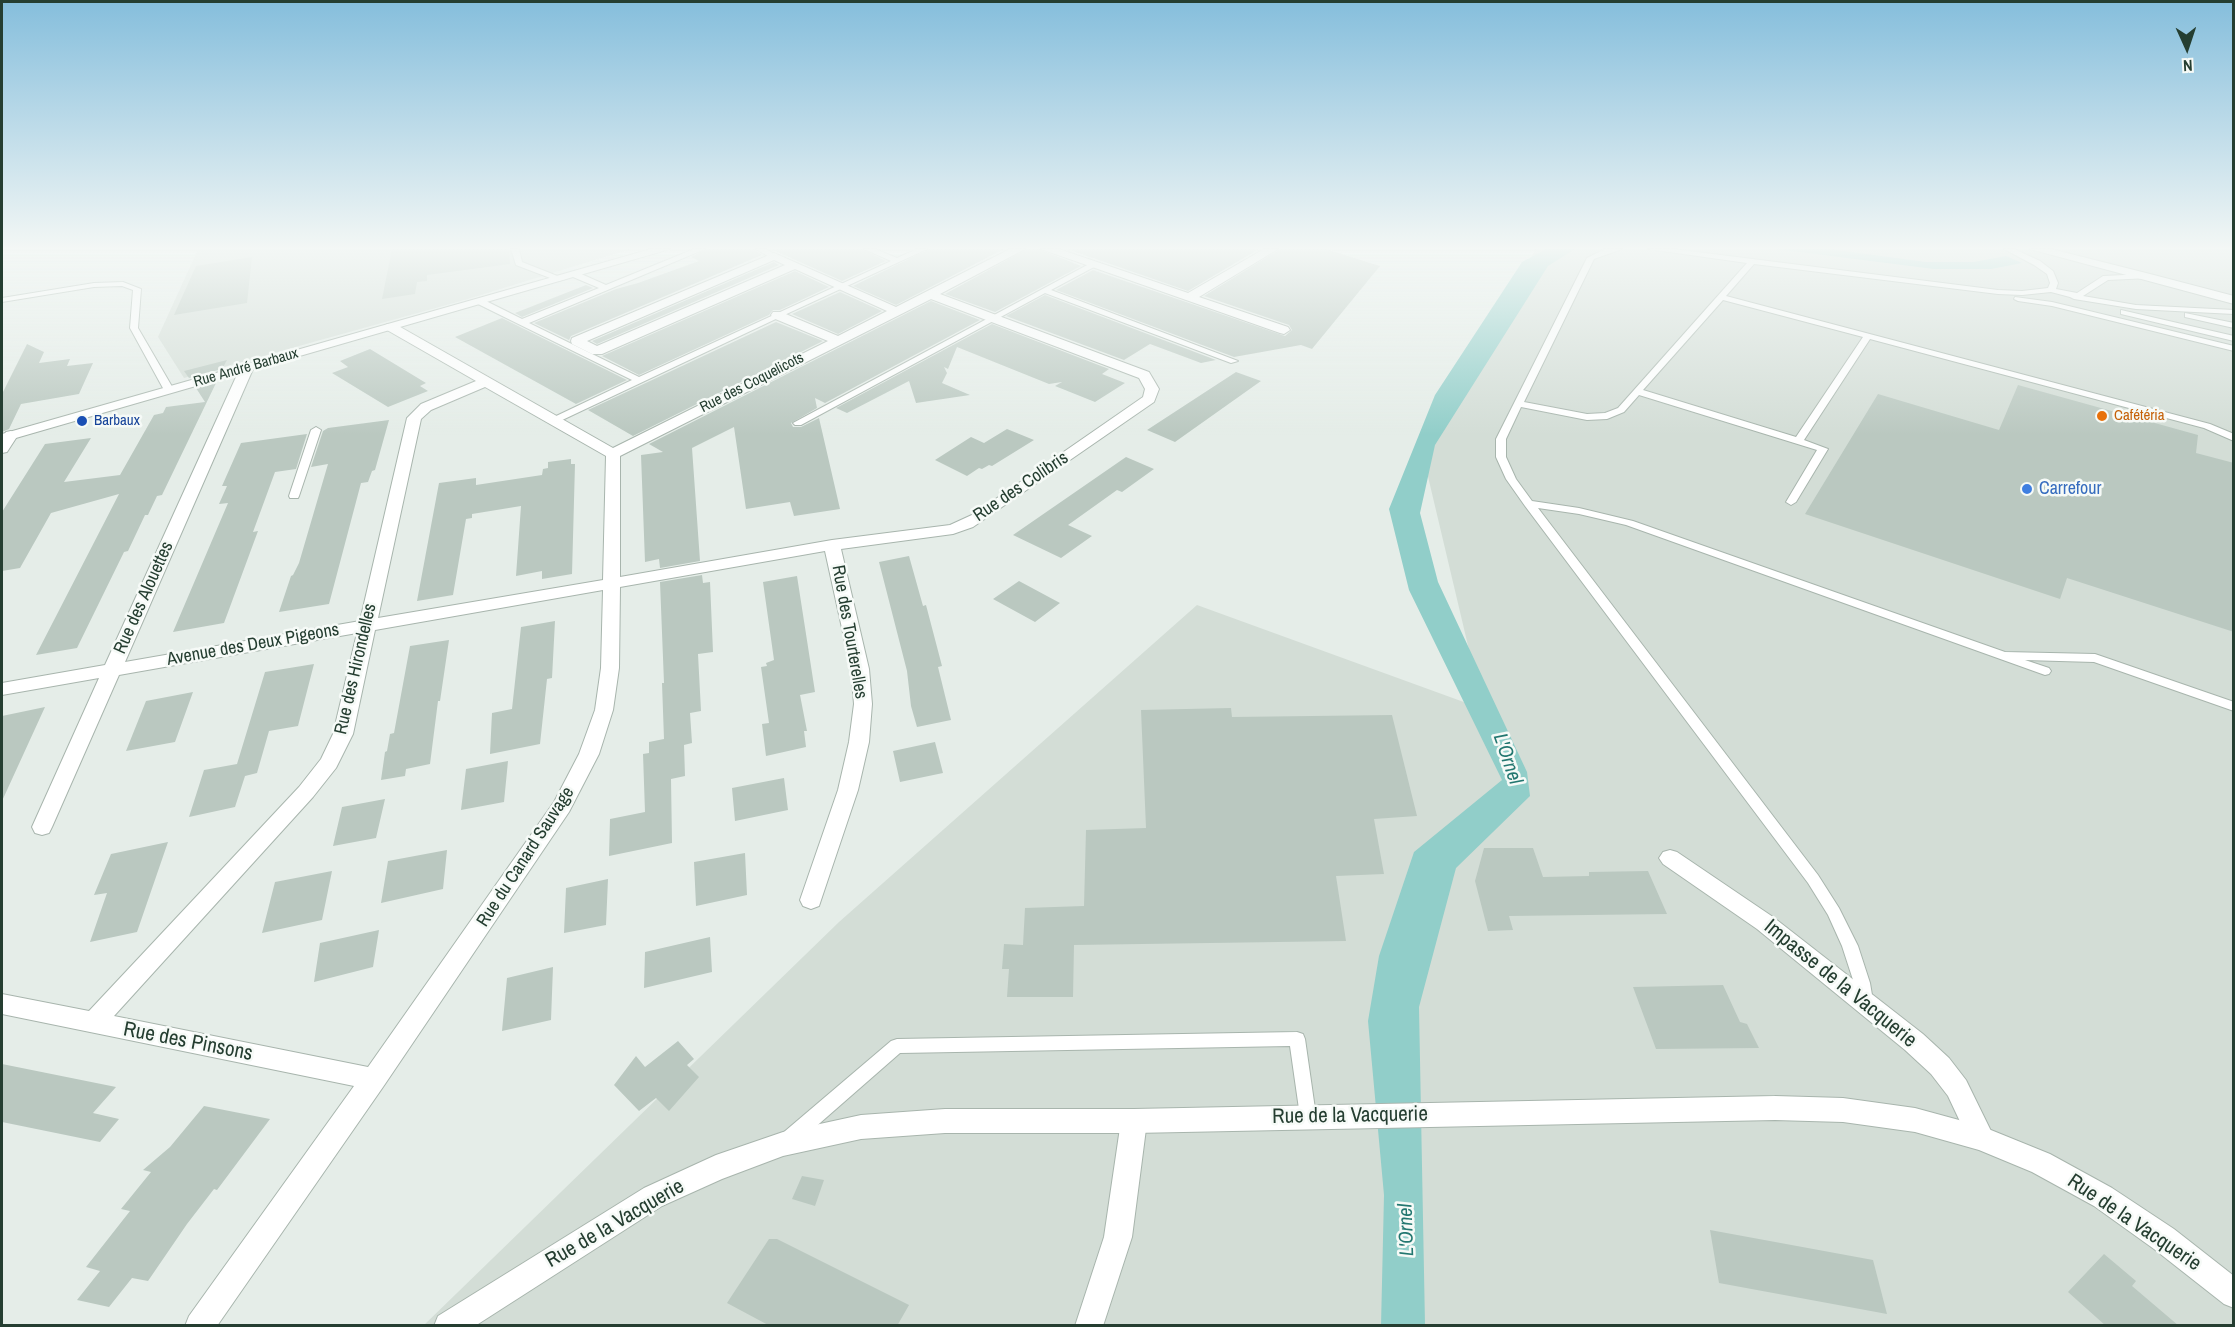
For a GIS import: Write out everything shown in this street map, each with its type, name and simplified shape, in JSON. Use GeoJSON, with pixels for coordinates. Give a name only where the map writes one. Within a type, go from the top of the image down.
{"type":"FeatureCollection","features":[{"type":"Feature","properties":{"kind":"street","name":"Rue André Barbaux"},"geometry":{"type":"LineString","coordinates":[[6,437],[449,311]]}},
{"type":"Feature","properties":{"kind":"street"},"geometry":{"type":"LineString","coordinates":[[646,311],[577,341],[597,351],[688,311]]}},
{"type":"Feature","properties":{"kind":"street","name":"Rue des Coquelicots"},"geometry":{"type":"LineString","coordinates":[[613,454],[896,311]]}},
{"type":"Feature","properties":{"kind":"street"},"geometry":{"type":"LineString","coordinates":[[974,311],[992,318]]}},
{"type":"Feature","properties":{"kind":"street"},"geometry":{"type":"LineString","coordinates":[[1228,311],[1284,330]]}},
{"type":"Feature","properties":{"kind":"street"},"geometry":{"type":"LineString","coordinates":[[777,315],[837,340]]}},
{"type":"Feature","properties":{"kind":"street","name":"Rue des Colibris"},"geometry":{"type":"LineString","coordinates":[[832,545],[953,529],[967,524],[1149,399],[1152,389],[1144,375],[992,318]]}},
{"type":"Feature","properties":{"kind":"street"},"geometry":{"type":"LineString","coordinates":[[390,327],[613,454]]}},
{"type":"Feature","properties":{"kind":"street","name":"Rue des Alouettes"},"geometry":{"type":"LineString","coordinates":[[42,827],[246,369]]}},
{"type":"Feature","properties":{"kind":"street","name":"Rue des Hirondelles"},"geometry":{"type":"LineString","coordinates":[[93,1023],[306,792],[329,763],[343,734],[416,414],[426,407],[487,381]]}},
{"type":"Feature","properties":{"kind":"street"},"geometry":{"type":"LineString","coordinates":[[2,449],[6,437]]}},
{"type":"Feature","properties":{"kind":"street","name":"Rue du Canard Sauvage"},"geometry":{"type":"LineString","coordinates":[[199,1326],[375,1079],[562,807],[589,754],[604,710],[610,668],[613,454]]}},
{"type":"Feature","properties":{"kind":"street","name":"Rue des Tourterelles"},"geometry":{"type":"LineString","coordinates":[[612,583],[832,545],[860,669],[863,704],[859,742],[848,790],[811,900]]}},
{"type":"Feature","properties":{"kind":"street","name":"Avenue des Deux Pigeons"},"geometry":{"type":"LineString","coordinates":[[2,689],[612,583]]}},
{"type":"Feature","properties":{"kind":"street","name":"Impasse de la Vacquerie"},"geometry":{"type":"LineString","coordinates":[[1670,858],[1765,923],[1865,1002],[1940,1066],[1961,1096],[1981,1138]]}},
{"type":"Feature","properties":{"kind":"street","name":"Rue des Pinsons"},"geometry":{"type":"LineString","coordinates":[[2,1004],[375,1079]]}},
{"type":"Feature","properties":{"kind":"street","name":"Rue de la Vacquerie"},"geometry":{"type":"LineString","coordinates":[[456,1321],[653,1197],[716,1168],[783,1144],[861,1126],[945,1120],[1134,1121],[1775,1108],[1843,1110],[1915,1120],[1981,1138],[2041,1163],[2103,1197],[2164,1239],[2234,1294]]}},
{"type":"Feature","properties":{"kind":"street"},"geometry":{"type":"LineString","coordinates":[[1089,1326],[1118,1237],[1134,1121]]}},
{"type":"Feature","properties":{"kind":"lane"},"geometry":{"type":"LineString","coordinates":[[135,311],[134,328],[169,390]]}},
{"type":"Feature","properties":{"kind":"lane"},"geometry":{"type":"LineString","coordinates":[[500,311],[638,380]]}},
{"type":"Feature","properties":{"kind":"lane"},"geometry":{"type":"LineString","coordinates":[[523,322],[550,311]]}},
{"type":"Feature","properties":{"kind":"lane"},"geometry":{"type":"LineString","coordinates":[[555,420],[786,311]]}},
{"type":"Feature","properties":{"kind":"lane"},"geometry":{"type":"LineString","coordinates":[[798,423],[1005,311]]}},
{"type":"Feature","properties":{"kind":"lane"},"geometry":{"type":"LineString","coordinates":[[1100,311],[1234,361]]}},
{"type":"Feature","properties":{"kind":"lane"},"geometry":{"type":"LineString","coordinates":[[1565,311],[1501,439],[1501,457],[1511,479],[1529,504],[1813,879],[1834,912],[1850,946],[1862,983],[1865,1002]]}},
{"type":"Feature","properties":{"kind":"lane"},"geometry":{"type":"LineString","coordinates":[[1518,404],[1571,415],[1607,416],[1621,410],[1709,311]]}},
{"type":"Feature","properties":{"kind":"lane"},"geometry":{"type":"LineString","coordinates":[[1773,311],[2199,424],[2234,438]]}},
{"type":"Feature","properties":{"kind":"lane"},"geometry":{"type":"LineString","coordinates":[[2079,311],[2234,349]]}},
{"type":"Feature","properties":{"kind":"lane"},"geometry":{"type":"LineString","coordinates":[[2120,311],[2234,339]]}},
{"type":"Feature","properties":{"kind":"lane"},"geometry":{"type":"LineString","coordinates":[[2174,311],[2234,326]]}},
{"type":"Feature","properties":{"kind":"lane"},"geometry":{"type":"LineString","coordinates":[[2178,311],[2234,320]]}},
{"type":"Feature","properties":{"kind":"lane"},"geometry":{"type":"LineString","coordinates":[[2210,311],[2234,312]]}},
{"type":"Feature","properties":{"kind":"lane"},"geometry":{"type":"LineString","coordinates":[[2167,323],[2200,325],[2234,333]]}},
{"type":"Feature","properties":{"kind":"lane"},"geometry":{"type":"LineString","coordinates":[[1798,441],[1868,336]]}},
{"type":"Feature","properties":{"kind":"lane"},"geometry":{"type":"LineString","coordinates":[[1637,391],[1823,449],[1791,502]]}},
{"type":"Feature","properties":{"kind":"lane"},"geometry":{"type":"LineString","coordinates":[[294,496],[316,430]]}},
{"type":"Feature","properties":{"kind":"lane"},"geometry":{"type":"LineString","coordinates":[[1529,504],[1579,511],[1629,523],[2045,671]]}},
{"type":"Feature","properties":{"kind":"lane"},"geometry":{"type":"LineString","coordinates":[[1996,654],[2095,658],[2234,707]]}},
{"type":"Feature","properties":{"kind":"lane"},"geometry":{"type":"LineString","coordinates":[[783,1144],[897,1046],[1297,1039],[1308,1116]]}},
{"type":"Feature","properties":{"kind":"shaded area"},"geometry":{"type":"Polygon","coordinates":[[[170,311],[425,311],[184,378],[158,337],[170,311]]]}},
{"type":"Feature","properties":{"kind":"shaded area"},"geometry":{"type":"Polygon","coordinates":[[[1500,311],[2233,311],[2233,1325],[423,1326],[839,922],[1197,605],[1483,709],[1421,447],[1500,311]]]}},
{"type":"Feature","properties":{"kind":"water","name":"L'Ornel"},"geometry":{"type":"Polygon","coordinates":[[[1490,311],[1520,311],[1435,445],[1420,513],[1438,582],[1527,772],[1530,796],[1456,868],[1419,1007],[1425,1325],[1381,1326],[1384,1195],[1368,1021],[1379,956],[1414,852],[1502,780],[1409,590],[1389,509],[1435,395],[1490,311]]]}},
{"type":"Feature","properties":{"kind":"building"},"geometry":{"type":"Polygon","coordinates":[[[176,311],[199,311],[174,315],[176,311]]]}},
{"type":"Feature","properties":{"kind":"building"},"geometry":{"type":"Polygon","coordinates":[[[520,311],[537,311],[522,317],[515,313],[520,311]]]}},
{"type":"Feature","properties":{"kind":"building"},"geometry":{"type":"Polygon","coordinates":[[[563,311],[630,311],[571,336],[569,340],[534,323],[563,311]]]}},
{"type":"Feature","properties":{"kind":"building"},"geometry":{"type":"Polygon","coordinates":[[[661,311],[673,311],[597,344],[592,341],[661,311]]]}},
{"type":"Feature","properties":{"kind":"building"},"geometry":{"type":"Polygon","coordinates":[[[704,311],[772,311],[769,315],[639,375],[602,356],[704,311]]]}},
{"type":"Feature","properties":{"kind":"building"},"geometry":{"type":"Polygon","coordinates":[[[799,311],[882,311],[838,334],[792,314],[799,311]]]}},
{"type":"Feature","properties":{"kind":"building"},"geometry":{"type":"Polygon","coordinates":[[[911,311],[957,311],[980,320],[825,403],[815,398],[817,408],[791,423],[793,427],[801,427],[819,418],[840,509],[794,516],[790,502],[746,509],[734,427],[692,448],[700,561],[660,568],[659,559],[645,562],[641,455],[663,452],[649,444],[911,311]]]}},
{"type":"Feature","properties":{"kind":"building"},"geometry":{"type":"Polygon","coordinates":[[[1015,311],[1087,311],[1216,360],[1201,363],[1150,344],[1124,360],[1006,316],[1015,311]]]}},
{"type":"Feature","properties":{"kind":"building"},"geometry":{"type":"Polygon","coordinates":[[[1112,311],[1212,311],[1285,336],[1292,330],[1289,325],[1248,311],[1343,311],[1312,349],[1301,345],[1234,357],[1112,311]]]}},
{"type":"Feature","properties":{"kind":"building"},"geometry":{"type":"Polygon","coordinates":[[[502,318],[627,380],[576,404],[455,337],[502,318]]]}},
{"type":"Feature","properties":{"kind":"building"},"geometry":{"type":"Polygon","coordinates":[[[776,322],[823,341],[633,436],[588,410],[776,322]]]}},
{"type":"Feature","properties":{"kind":"building"},"geometry":{"type":"Polygon","coordinates":[[[992,324],[1109,369],[1102,374],[1125,383],[1095,402],[1055,386],[1062,382],[1049,384],[957,347],[948,369],[944,367],[947,373],[942,383],[970,395],[916,403],[909,381],[847,413],[836,408],[992,324]]]}},
{"type":"Feature","properties":{"kind":"building"},"geometry":{"type":"Polygon","coordinates":[[[27,344],[44,352],[39,363],[70,359],[67,366],[93,363],[79,394],[21,404],[9,429],[2,432],[2,394],[27,344]]]}},
{"type":"Feature","properties":{"kind":"building"},"geometry":{"type":"Polygon","coordinates":[[[370,349],[426,383],[420,386],[428,391],[388,407],[332,373],[348,367],[340,361],[370,349]]]}},
{"type":"Feature","properties":{"kind":"building"},"geometry":{"type":"Polygon","coordinates":[[[227,360],[222,369],[189,378],[184,371],[227,360]]]}},
{"type":"Feature","properties":{"kind":"building"},"geometry":{"type":"Polygon","coordinates":[[[1236,372],[1261,381],[1175,442],[1147,430],[1236,372]]]}},
{"type":"Feature","properties":{"kind":"building"},"geometry":{"type":"Polygon","coordinates":[[[216,383],[162,495],[157,496],[128,551],[124,552],[77,648],[36,655],[119,494],[51,513],[20,568],[2,571],[2,512],[45,444],[91,438],[64,482],[120,475],[154,415],[163,413],[166,407],[205,402],[196,388],[216,383]]]}},
{"type":"Feature","properties":{"kind":"building","name":"Carrefour"},"geometry":{"type":"Polygon","coordinates":[[[2018,385],[2198,435],[2196,453],[2234,463],[2234,632],[2067,578],[2060,599],[1805,514],[1878,394],[1999,430],[2018,385]]]}},
{"type":"Feature","properties":{"kind":"building"},"geometry":{"type":"Polygon","coordinates":[[[389,420],[375,470],[372,471],[368,482],[361,483],[329,604],[279,612],[291,576],[299,563],[328,464],[311,467],[323,431],[328,428],[389,420]]]}},
{"type":"Feature","properties":{"kind":"building"},"geometry":{"type":"Polygon","coordinates":[[[1007,429],[1034,440],[992,466],[979,468],[967,476],[935,460],[971,437],[984,443],[1007,429]]]}},
{"type":"Feature","properties":{"kind":"building"},"geometry":{"type":"Polygon","coordinates":[[[307,434],[296,469],[275,472],[253,532],[258,531],[224,623],[173,632],[228,503],[219,504],[227,486],[222,486],[241,443],[307,434]]]}},
{"type":"Feature","properties":{"kind":"building"},"geometry":{"type":"Polygon","coordinates":[[[1126,457],[1154,469],[1122,492],[1117,490],[1068,525],[1092,536],[1061,558],[1013,535],[1126,457]]]}},
{"type":"Feature","properties":{"kind":"building"},"geometry":{"type":"Polygon","coordinates":[[[571,459],[571,464],[575,464],[572,574],[542,579],[542,571],[516,576],[521,506],[472,514],[472,518],[466,519],[453,595],[417,601],[439,483],[476,478],[476,485],[542,475],[543,469],[548,468],[548,462],[571,459]]]}},
{"type":"Feature","properties":{"kind":"building"},"geometry":{"type":"Polygon","coordinates":[[[909,556],[923,606],[926,605],[942,666],[938,667],[951,720],[917,727],[911,706],[907,671],[879,562],[909,556]]]}},
{"type":"Feature","properties":{"kind":"building"},"geometry":{"type":"Polygon","coordinates":[[[702,575],[703,583],[710,582],[713,652],[698,654],[701,711],[690,713],[692,743],[684,745],[685,776],[671,779],[672,843],[609,856],[610,819],[645,812],[643,754],[649,753],[649,742],[664,739],[660,582],[702,575]]]}},
{"type":"Feature","properties":{"kind":"building"},"geometry":{"type":"Polygon","coordinates":[[[797,576],[815,692],[800,695],[807,731],[804,731],[806,747],[766,756],[762,724],[769,723],[761,667],[767,666],[766,663],[774,660],[763,582],[797,576]]]}},
{"type":"Feature","properties":{"kind":"building"},"geometry":{"type":"Polygon","coordinates":[[[1019,581],[1060,603],[1035,622],[993,599],[1019,581]]]}},
{"type":"Feature","properties":{"kind":"building"},"geometry":{"type":"Polygon","coordinates":[[[555,621],[552,678],[547,679],[540,744],[490,754],[492,713],[512,709],[521,627],[555,621]]]}},
{"type":"Feature","properties":{"kind":"building"},"geometry":{"type":"Polygon","coordinates":[[[449,640],[430,764],[406,769],[405,776],[381,780],[385,752],[390,734],[394,733],[410,646],[449,640]]]}},
{"type":"Feature","properties":{"kind":"building"},"geometry":{"type":"Polygon","coordinates":[[[314,664],[298,726],[269,731],[257,773],[245,776],[235,807],[189,817],[204,770],[237,764],[265,672],[314,664]]]}},
{"type":"Feature","properties":{"kind":"building"},"geometry":{"type":"Polygon","coordinates":[[[193,692],[175,742],[126,751],[146,701],[193,692]]]}},
{"type":"Feature","properties":{"kind":"building"},"geometry":{"type":"Polygon","coordinates":[[[45,707],[2,801],[2,716],[45,707]]]}},
{"type":"Feature","properties":{"kind":"building"},"geometry":{"type":"Polygon","coordinates":[[[1231,708],[1232,717],[1392,715],[1417,816],[1374,819],[1384,874],[1336,876],[1346,941],[1074,945],[1073,997],[1007,997],[1009,969],[1002,969],[1004,944],[1023,945],[1025,908],[1084,906],[1086,830],[1146,828],[1141,710],[1231,708]]]}},
{"type":"Feature","properties":{"kind":"building"},"geometry":{"type":"Polygon","coordinates":[[[935,742],[943,773],[900,782],[893,751],[935,742]]]}},
{"type":"Feature","properties":{"kind":"building"},"geometry":{"type":"Polygon","coordinates":[[[508,761],[504,802],[461,810],[466,769],[508,761]]]}},
{"type":"Feature","properties":{"kind":"building"},"geometry":{"type":"Polygon","coordinates":[[[784,778],[788,810],[735,821],[732,788],[784,778]]]}},
{"type":"Feature","properties":{"kind":"building"},"geometry":{"type":"Polygon","coordinates":[[[385,799],[376,838],[333,846],[342,807],[385,799]]]}},
{"type":"Feature","properties":{"kind":"building"},"geometry":{"type":"Polygon","coordinates":[[[168,842],[137,932],[90,942],[107,893],[94,895],[111,854],[168,842]]]}},
{"type":"Feature","properties":{"kind":"building"},"geometry":{"type":"Polygon","coordinates":[[[1484,848],[1533,848],[1543,877],[1589,876],[1589,872],[1648,871],[1667,914],[1509,916],[1513,930],[1488,931],[1475,881],[1484,848]]]}},
{"type":"Feature","properties":{"kind":"building"},"geometry":{"type":"Polygon","coordinates":[[[447,850],[443,889],[381,903],[388,861],[447,850]]]}},
{"type":"Feature","properties":{"kind":"building"},"geometry":{"type":"Polygon","coordinates":[[[745,853],[747,895],[696,906],[694,862],[745,853]]]}},
{"type":"Feature","properties":{"kind":"building"},"geometry":{"type":"Polygon","coordinates":[[[332,871],[322,920],[262,933],[275,882],[332,871]]]}},
{"type":"Feature","properties":{"kind":"building"},"geometry":{"type":"Polygon","coordinates":[[[608,879],[606,925],[564,933],[566,888],[608,879]]]}},
{"type":"Feature","properties":{"kind":"building"},"geometry":{"type":"Polygon","coordinates":[[[379,930],[373,967],[314,982],[320,943],[379,930]]]}},
{"type":"Feature","properties":{"kind":"building"},"geometry":{"type":"Polygon","coordinates":[[[710,937],[712,972],[644,988],[645,952],[710,937]]]}},
{"type":"Feature","properties":{"kind":"building"},"geometry":{"type":"Polygon","coordinates":[[[553,967],[551,1020],[502,1031],[507,978],[553,967]]]}},
{"type":"Feature","properties":{"kind":"building"},"geometry":{"type":"Polygon","coordinates":[[[1723,985],[1740,1022],[1747,1024],[1759,1048],[1656,1049],[1633,987],[1723,985]]]}},
{"type":"Feature","properties":{"kind":"building"},"geometry":{"type":"Polygon","coordinates":[[[678,1041],[694,1059],[687,1065],[699,1077],[669,1111],[656,1098],[639,1111],[614,1085],[636,1056],[645,1067],[678,1041]]]}},
{"type":"Feature","properties":{"kind":"building"},"geometry":{"type":"Polygon","coordinates":[[[2,1064],[116,1087],[93,1113],[119,1119],[100,1142],[2,1122],[2,1064]]]}},
{"type":"Feature","properties":{"kind":"building"},"geometry":{"type":"Polygon","coordinates":[[[204,1106],[270,1119],[217,1190],[214,1189],[187,1224],[148,1281],[132,1278],[109,1307],[77,1300],[100,1271],[86,1267],[130,1211],[121,1209],[151,1172],[143,1170],[170,1147],[204,1106]]]}},
{"type":"Feature","properties":{"kind":"building"},"geometry":{"type":"Polygon","coordinates":[[[802,1176],[824,1180],[815,1206],[792,1199],[802,1176]]]}},
{"type":"Feature","properties":{"kind":"building"},"geometry":{"type":"Polygon","coordinates":[[[1710,1230],[1873,1260],[1887,1314],[1719,1283],[1710,1230]]]}},
{"type":"Feature","properties":{"kind":"building"},"geometry":{"type":"Polygon","coordinates":[[[769,1239],[777,1239],[909,1305],[897,1326],[770,1326],[727,1303],[769,1239]]]}},
{"type":"Feature","properties":{"kind":"building"},"geometry":{"type":"Polygon","coordinates":[[[2104,1254],[2136,1281],[2132,1286],[2179,1326],[2106,1326],[2068,1292],[2104,1254]]]}},
{"type":"Feature","properties":{"kind":"place","name":"Cafétéria"},"geometry":{"type":"Point","coordinates":[2102,416]}},
{"type":"Feature","properties":{"kind":"place","name":"Barbaux"},"geometry":{"type":"Point","coordinates":[82,421]}},
{"type":"Feature","properties":{"kind":"place","name":"Carrefour"},"geometry":{"type":"Point","coordinates":[2027,489]}}]}
